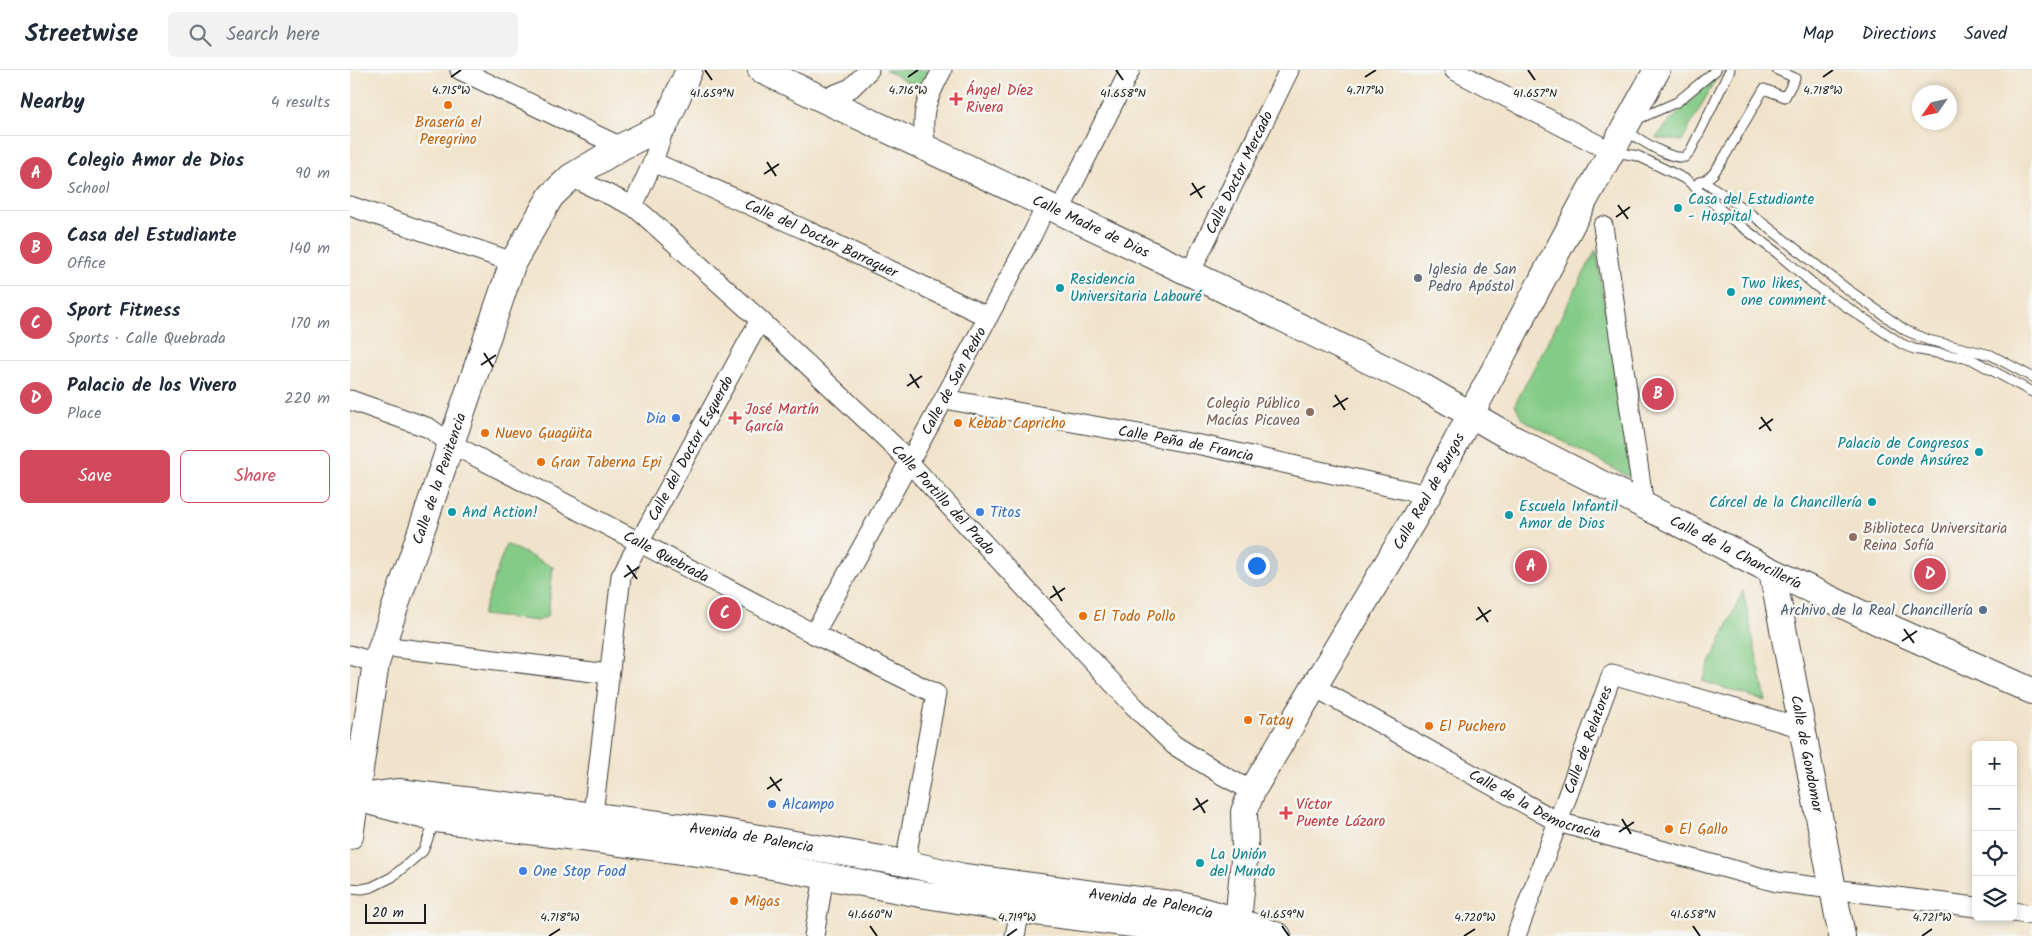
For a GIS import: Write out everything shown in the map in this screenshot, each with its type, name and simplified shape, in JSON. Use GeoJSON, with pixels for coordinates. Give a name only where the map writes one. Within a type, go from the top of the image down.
{"type":"FeatureCollection","features":[{"type":"Feature","properties":{"kind":"main road"},"geometry":{"type":"LineString","coordinates":[[665,125],[689,70]]}},
{"type":"Feature","properties":{"kind":"main road","name":"Calle Madre de Dios"},"geometry":{"type":"LineString","coordinates":[[761,70],[1190,273],[1423,387],[1471,414]]}},
{"type":"Feature","properties":{"kind":"main road","name":"Calle Real de Burgos"},"geometry":{"type":"LineString","coordinates":[[1236,929],[1246,835],[1244,812],[1252,790],[1428,495],[1621,135],[1656,79]]}},
{"type":"Feature","properties":{"kind":"main road","name":"Calle de la Penitencia"},"geometry":{"type":"LineString","coordinates":[[350,836],[352,798],[379,654],[513,262],[552,196],[571,176],[621,147],[665,125]]}},
{"type":"Feature","properties":{"kind":"main road","name":"Calle de la Chancillería"},"geometry":{"type":"LineString","coordinates":[[1471,414],[1508,436],[1772,571],[1891,628],[2032,691]]}},
{"type":"Feature","properties":{"kind":"main road","name":"Calle de Gondomar"},"geometry":{"type":"LineString","coordinates":[[1772,571],[1842,936]]}},
{"type":"Feature","properties":{"kind":"main road","name":"Avenida de Palencia"},"geometry":{"type":"LineString","coordinates":[[352,798],[399,792],[593,814],[724,832],[905,863],[964,876],[1183,906],[1236,929]]}},
{"type":"Feature","properties":{"kind":"main road","name":"Avenida de Palencia"},"geometry":{"type":"LineString","coordinates":[[352,798],[436,819],[714,855],[926,895],[1020,910],[1188,931],[1236,929]]}},
{"type":"Feature","properties":{"kind":"main road"},"geometry":{"type":"LineString","coordinates":[[1236,929],[1278,936]]}},
{"type":"Feature","properties":{"kind":"street"},"geometry":{"type":"LineString","coordinates":[[460,70],[621,147]]}},
{"type":"Feature","properties":{"kind":"street"},"geometry":{"type":"LineString","coordinates":[[823,99],[851,88],[869,70]]}},
{"type":"Feature","properties":{"kind":"street"},"geometry":{"type":"LineString","coordinates":[[926,148],[922,126],[926,103],[942,70]]}},
{"type":"Feature","properties":{"kind":"street","name":"Calle de San Pedro"},"geometry":{"type":"LineString","coordinates":[[814,634],[988,317],[1053,207],[1130,70]]}},
{"type":"Feature","properties":{"kind":"street","name":"Calle Doctor Mercado"},"geometry":{"type":"LineString","coordinates":[[1190,273],[1289,70]]}},
{"type":"Feature","properties":{"kind":"street"},"geometry":{"type":"LineString","coordinates":[[1454,70],[1621,135]]}},
{"type":"Feature","properties":{"kind":"street"},"geometry":{"type":"LineString","coordinates":[[633,206],[653,162],[665,125]]}},
{"type":"Feature","properties":{"kind":"street","name":"Calle del Doctor Barraquer"},"geometry":{"type":"LineString","coordinates":[[653,162],[808,231],[988,317]]}},
{"type":"Feature","properties":{"kind":"street","name":"Calle Portillo del Prado"},"geometry":{"type":"LineString","coordinates":[[571,176],[633,206],[760,320],[893,446],[1174,746],[1252,790]]}},
{"type":"Feature","properties":{"kind":"street"},"geometry":{"type":"LineString","coordinates":[[350,206],[513,262]]}},
{"type":"Feature","properties":{"kind":"street"},"geometry":{"type":"LineString","coordinates":[[1603,226],[1644,506]]}},
{"type":"Feature","properties":{"kind":"street","name":"Calle del Doctor Esquerdo"},"geometry":{"type":"LineString","coordinates":[[593,814],[621,576],[760,320]]}},
{"type":"Feature","properties":{"kind":"street","name":"Calle Quebrada"},"geometry":{"type":"LineString","coordinates":[[350,400],[429,428],[450,443],[638,542],[814,634],[936,694],[905,863]]}},
{"type":"Feature","properties":{"kind":"street","name":"Calle Peña de Francia"},"geometry":{"type":"LineString","coordinates":[[944,400],[1206,446],[1428,495]]}},
{"type":"Feature","properties":{"kind":"street"},"geometry":{"type":"LineString","coordinates":[[350,655],[379,654],[609,674]]}},
{"type":"Feature","properties":{"kind":"street","name":"Calle de Relatores"},"geometry":{"type":"LineString","coordinates":[[1516,936],[1612,674],[1803,728]]}},
{"type":"Feature","properties":{"kind":"street","name":"Calle de la Democracia"},"geometry":{"type":"LineString","coordinates":[[1314,686],[1558,822],[1777,882],[1972,907]]}},
{"type":"Feature","properties":{"kind":"street"},"geometry":{"type":"LineString","coordinates":[[814,936],[824,876]]}},
{"type":"Feature","properties":{"kind":"street"},"geometry":{"type":"LineString","coordinates":[[1015,936],[1020,910]]}},
{"type":"Feature","properties":{"kind":"street"},"geometry":{"type":"LineString","coordinates":[[2017,913],[2032,915]]}},
{"type":"Feature","properties":{"kind":"lane"},"geometry":{"type":"LineString","coordinates":[[1621,135],[1677,102],[1716,70]]}},
{"type":"Feature","properties":{"kind":"lane"},"geometry":{"type":"LineString","coordinates":[[1621,135],[1675,157],[1685,157],[1691,150],[1730,70]]}},
{"type":"Feature","properties":{"kind":"lane"},"geometry":{"type":"LineString","coordinates":[[1704,181],[1713,174],[1722,161],[1764,88],[1785,97],[1795,78],[1777,70]]}},
{"type":"Feature","properties":{"kind":"lane"},"geometry":{"type":"LineString","coordinates":[[1621,135],[1638,156],[1687,180],[1729,217],[1777,253],[1817,287],[1902,344],[1914,350],[1971,359],[2032,392]]}},
{"type":"Feature","properties":{"kind":"lane"},"geometry":{"type":"LineString","coordinates":[[1687,180],[1704,181],[1756,217],[1847,289],[1905,330],[1928,340],[1991,355],[2032,377]]}},
{"type":"Feature","properties":{"kind":"lane"},"geometry":{"type":"LineString","coordinates":[[350,888],[362,889],[372,887],[392,877],[423,852],[436,819]]}},
{"type":"Feature","properties":{"kind":"green space"},"geometry":{"type":"Polygon","coordinates":[[[885,70],[934,70],[924,90],[885,70]]]}},
{"type":"Feature","properties":{"kind":"green space"},"geometry":{"type":"Polygon","coordinates":[[[1718,75],[1682,141],[1656,138],[1666,125],[1718,75]]]}},
{"type":"Feature","properties":{"kind":"green space"},"geometry":{"type":"Polygon","coordinates":[[[1596,250],[1631,478],[1522,419],[1515,404],[1596,250]]]}},
{"type":"Feature","properties":{"kind":"green space"},"geometry":{"type":"Polygon","coordinates":[[[506,544],[553,567],[548,616],[538,621],[482,615],[506,544]]]}},
{"type":"Feature","properties":{"kind":"green space"},"geometry":{"type":"Polygon","coordinates":[[[1743,591],[1766,701],[1702,681],[1743,591]]]}},
{"type":"Feature","properties":{"kind":"place","name":"Ángel Díez Rivera"},"geometry":{"type":"Point","coordinates":[956,99]}},
{"type":"Feature","properties":{"kind":"place","name":"Brasería el Peregrino"},"geometry":{"type":"Point","coordinates":[448,105]}},
{"type":"Feature","properties":{"kind":"place","name":"Casa del Estudiante - Hospital"},"geometry":{"type":"Point","coordinates":[1678,208]}},
{"type":"Feature","properties":{"kind":"place","name":"Iglesia de San Pedro Apóstol"},"geometry":{"type":"Point","coordinates":[1418,278]}},
{"type":"Feature","properties":{"kind":"place","name":"Residencia Universitaria Labouré"},"geometry":{"type":"Point","coordinates":[1060,288]}},
{"type":"Feature","properties":{"kind":"place","name":"Two likes, one comment"},"geometry":{"type":"Point","coordinates":[1731,292]}},
{"type":"Feature","properties":{"kind":"place","name":"Casa del Estudiante"},"geometry":{"type":"Point","coordinates":[1658,394]}},
{"type":"Feature","properties":{"kind":"place","name":"Colegio Público Macías Picavea"},"geometry":{"type":"Point","coordinates":[1310,412]}},
{"type":"Feature","properties":{"kind":"place","name":"Dia"},"geometry":{"type":"Point","coordinates":[676,418]}},
{"type":"Feature","properties":{"kind":"place","name":"José Martín García"},"geometry":{"type":"Point","coordinates":[735,418]}},
{"type":"Feature","properties":{"kind":"place","name":"Kebab Capricho"},"geometry":{"type":"Point","coordinates":[958,423]}},
{"type":"Feature","properties":{"kind":"place","name":"Nuevo Guagüita"},"geometry":{"type":"Point","coordinates":[485,433]}},
{"type":"Feature","properties":{"kind":"place","name":"Palacio de Congresos Conde Ansúrez"},"geometry":{"type":"Point","coordinates":[1979,452]}},
{"type":"Feature","properties":{"kind":"place","name":"Gran Taberna Epi"},"geometry":{"type":"Point","coordinates":[541,462]}},
{"type":"Feature","properties":{"kind":"place","name":"Cárcel de la Chancillería"},"geometry":{"type":"Point","coordinates":[1872,502]}},
{"type":"Feature","properties":{"kind":"place","name":"And Action!"},"geometry":{"type":"Point","coordinates":[452,512]}},
{"type":"Feature","properties":{"kind":"place","name":"Titos"},"geometry":{"type":"Point","coordinates":[980,512]}},
{"type":"Feature","properties":{"kind":"place","name":"Escuela Infantil Amor de Dios"},"geometry":{"type":"Point","coordinates":[1509,515]}},
{"type":"Feature","properties":{"kind":"place","name":"Biblioteca Universitaria Reina Sofía"},"geometry":{"type":"Point","coordinates":[1853,537]}},
{"type":"Feature","properties":{"kind":"place","name":"Colegio Amor de Dios"},"geometry":{"type":"Point","coordinates":[1531,566]}},
{"type":"Feature","properties":{"kind":"place","name":"Palacio de los Vivero"},"geometry":{"type":"Point","coordinates":[1930,574]}},
{"type":"Feature","properties":{"kind":"place","name":"Archivo de la Real Chancillería"},"geometry":{"type":"Point","coordinates":[1983,610]}},
{"type":"Feature","properties":{"kind":"place","name":"Sport Fitness"},"geometry":{"type":"Point","coordinates":[725,613]}},
{"type":"Feature","properties":{"kind":"place","name":"El Todo Pollo"},"geometry":{"type":"Point","coordinates":[1083,616]}},
{"type":"Feature","properties":{"kind":"place","name":"Tatay"},"geometry":{"type":"Point","coordinates":[1248,720]}},
{"type":"Feature","properties":{"kind":"place","name":"El Puchero"},"geometry":{"type":"Point","coordinates":[1429,726]}},
{"type":"Feature","properties":{"kind":"place","name":"Alcampo"},"geometry":{"type":"Point","coordinates":[772,804]}},
{"type":"Feature","properties":{"kind":"place","name":"Víctor Puente Lázaro"},"geometry":{"type":"Point","coordinates":[1286,813]}},
{"type":"Feature","properties":{"kind":"place","name":"El Gallo"},"geometry":{"type":"Point","coordinates":[1669,829]}},
{"type":"Feature","properties":{"kind":"place","name":"La Unión del Mundo"},"geometry":{"type":"Point","coordinates":[1200,863]}},
{"type":"Feature","properties":{"kind":"place","name":"One Stop Food"},"geometry":{"type":"Point","coordinates":[523,871]}},
{"type":"Feature","properties":{"kind":"place","name":"Migas"},"geometry":{"type":"Point","coordinates":[734,901]}}]}
